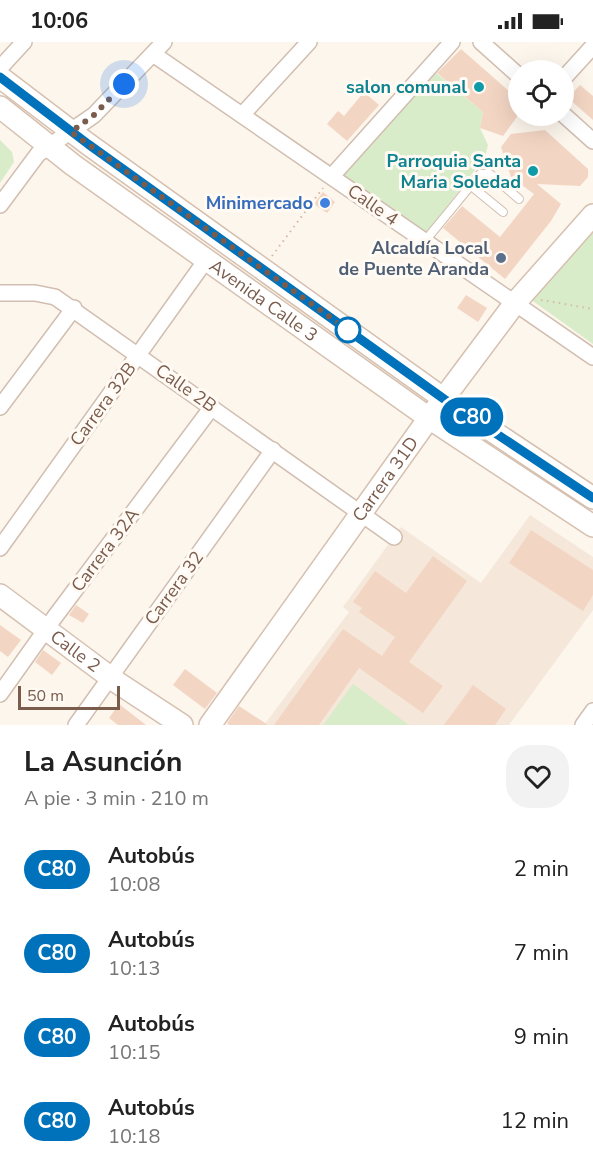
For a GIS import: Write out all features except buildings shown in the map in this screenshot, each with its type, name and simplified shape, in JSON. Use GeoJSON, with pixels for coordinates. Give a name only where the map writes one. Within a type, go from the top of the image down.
{"type":"FeatureCollection","features":[{"type":"Feature","properties":{"kind":"main road","name":"Avenida Calle 3"},"geometry":{"type":"LineString","coordinates":[[0,77],[71,132],[444,399],[593,498]]}},
{"type":"Feature","properties":{"kind":"main road","name":"Avenida Calle 3"},"geometry":{"type":"LineString","coordinates":[[0,107],[48,146],[429,418],[593,526]]}},
{"type":"Feature","properties":{"kind":"main road","name":"Carrera 31D"},"geometry":{"type":"LineString","coordinates":[[210,725],[429,418],[518,299],[593,215]]}},
{"type":"Feature","properties":{"kind":"main road","name":"Calle 2"},"geometry":{"type":"LineString","coordinates":[[0,595],[111,677],[182,725]]}},
{"type":"Feature","properties":{"kind":"street"},"geometry":{"type":"LineString","coordinates":[[0,68],[24,42]]}},
{"type":"Feature","properties":{"kind":"street"},"geometry":{"type":"LineString","coordinates":[[0,205],[31,161],[48,146],[94,115],[164,42]]}},
{"type":"Feature","properties":{"kind":"street"},"geometry":{"type":"LineString","coordinates":[[242,115],[309,42]]}},
{"type":"Feature","properties":{"kind":"street"},"geometry":{"type":"LineString","coordinates":[[332,176],[452,42]]}},
{"type":"Feature","properties":{"kind":"street"},"geometry":{"type":"LineString","coordinates":[[481,42],[508,66]]}},
{"type":"Feature","properties":{"kind":"street"},"geometry":{"type":"LineString","coordinates":[[574,67],[593,46]]}},
{"type":"Feature","properties":{"kind":"street","name":"Calle 4"},"geometry":{"type":"LineString","coordinates":[[153,54],[425,241],[518,299],[593,357]]}},
{"type":"Feature","properties":{"kind":"street"},"geometry":{"type":"LineString","coordinates":[[574,124],[593,141]]}},
{"type":"Feature","properties":{"kind":"street","name":"Carrera 32B"},"geometry":{"type":"LineString","coordinates":[[0,548],[206,260]]}},
{"type":"Feature","properties":{"kind":"street","name":"Calle 2B"},"geometry":{"type":"LineString","coordinates":[[0,293],[25,292],[55,297],[74,308],[394,537]]}},
{"type":"Feature","properties":{"kind":"street"},"geometry":{"type":"LineString","coordinates":[[0,407],[74,308]]}},
{"type":"Feature","properties":{"kind":"street","name":"Carrera 32A"},"geometry":{"type":"LineString","coordinates":[[0,694],[212,407]]}},
{"type":"Feature","properties":{"kind":"street","name":"Carrera 32"},"geometry":{"type":"LineString","coordinates":[[76,725],[273,450]]}},
{"type":"Feature","properties":{"kind":"street"},"geometry":{"type":"LineString","coordinates":[[583,725],[593,711]]}},
{"type":"Feature","properties":{"kind":"lane"},"geometry":{"type":"LineString","coordinates":[[425,241],[480,174],[490,174],[519,199]]}},
{"type":"Feature","properties":{"kind":"lane"},"geometry":{"type":"LineString","coordinates":[[470,184],[503,212]]}},
{"type":"Feature","properties":{"kind":"path"},"geometry":{"type":"LineString","coordinates":[[272,256],[332,176]]}},
{"type":"Feature","properties":{"kind":"path"},"geometry":{"type":"LineString","coordinates":[[518,299],[593,309]]}},
{"type":"Feature","properties":{"kind":"shaded area"},"geometry":{"type":"Polygon","coordinates":[[[530,515],[593,557],[593,610],[509,725],[264,725],[349,612],[343,607],[401,527],[481,583],[530,515]]]}},
{"type":"Feature","properties":{"kind":"green space"},"geometry":{"type":"Polygon","coordinates":[[[436,73],[483,112],[480,128],[488,145],[485,157],[425,235],[339,177],[436,73]]]}},
{"type":"Feature","properties":{"kind":"green space"},"geometry":{"type":"Polygon","coordinates":[[[0,140],[12,152],[14,162],[0,183],[0,140]]]}},
{"type":"Feature","properties":{"kind":"green space"},"geometry":{"type":"Polygon","coordinates":[[[593,232],[593,344],[530,299],[593,232]]]}},
{"type":"Feature","properties":{"kind":"green space"},"geometry":{"type":"Polygon","coordinates":[[[353,684],[409,725],[323,725],[353,684]]]}},
{"type":"Feature","properties":{"kind":"bus line","name":"C80"},"geometry":{"type":"LineString","coordinates":[[0,77],[88,144],[444,399],[593,498]]}},
{"type":"Feature","properties":{"kind":"place","name":"salon comunal"},"geometry":{"type":"Point","coordinates":[479,87]}},
{"type":"Feature","properties":{"kind":"place","name":"Parroquia Santa Maria Soledad"},"geometry":{"type":"Point","coordinates":[533,171]}},
{"type":"Feature","properties":{"kind":"place","name":"Minimercado"},"geometry":{"type":"Point","coordinates":[325,203]}},
{"type":"Feature","properties":{"kind":"place","name":"Alcaldía Local de Puente Aranda"},"geometry":{"type":"Point","coordinates":[501,258]}},
{"type":"Feature","properties":{"kind":"route"},"geometry":{"type":"LineString","coordinates":[[124,84],[94,115],[71,132],[355,335],[348,330]]}}]}
